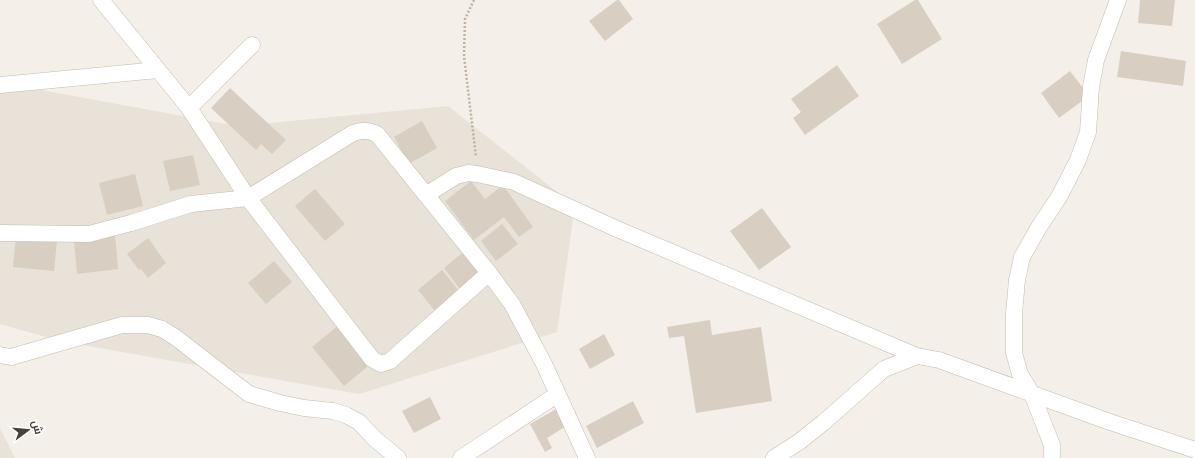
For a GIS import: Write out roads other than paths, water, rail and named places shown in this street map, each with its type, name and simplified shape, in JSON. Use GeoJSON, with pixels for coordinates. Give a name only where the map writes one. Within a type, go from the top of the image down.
{"type":"FeatureCollection","features":[{"type":"Feature","properties":{"kind":"street"},"geometry":{"type":"LineString","coordinates":[[101,0],[189,108],[248,198],[372,359],[381,364],[390,361],[489,273]]}},
{"type":"Feature","properties":{"kind":"street"},"geometry":{"type":"LineString","coordinates":[[1052,458],[1052,445],[1032,394],[1020,374],[1014,353],[1016,280],[1022,257],[1039,227],[1059,197],[1078,160],[1088,132],[1091,87],[1096,60],[1118,0]]}},
{"type":"Feature","properties":{"kind":"street"},"geometry":{"type":"LineString","coordinates":[[189,108],[252,44]]}},
{"type":"Feature","properties":{"kind":"street"},"geometry":{"type":"LineString","coordinates":[[0,85],[158,70]]}},
{"type":"Feature","properties":{"kind":"street"},"geometry":{"type":"LineString","coordinates":[[0,233],[89,234],[138,221],[191,204],[248,198],[353,133],[362,130],[377,134],[489,273],[512,304],[558,394],[586,458]]}},
{"type":"Feature","properties":{"kind":"street"},"geometry":{"type":"LineString","coordinates":[[426,195],[456,176],[468,173],[514,182],[617,229],[917,356],[939,360],[1110,422],[1195,450]]}},
{"type":"Feature","properties":{"kind":"street"},"geometry":{"type":"LineString","coordinates":[[0,355],[11,357],[122,325],[148,325],[162,329],[175,337],[249,394],[280,403],[304,408],[333,411],[346,415],[359,422],[375,439],[398,458]]}},
{"type":"Feature","properties":{"kind":"street"},"geometry":{"type":"LineString","coordinates":[[774,458],[824,422],[884,369],[917,356]]}},
{"type":"Feature","properties":{"kind":"street"},"geometry":{"type":"LineString","coordinates":[[462,458],[558,394]]}}]}
